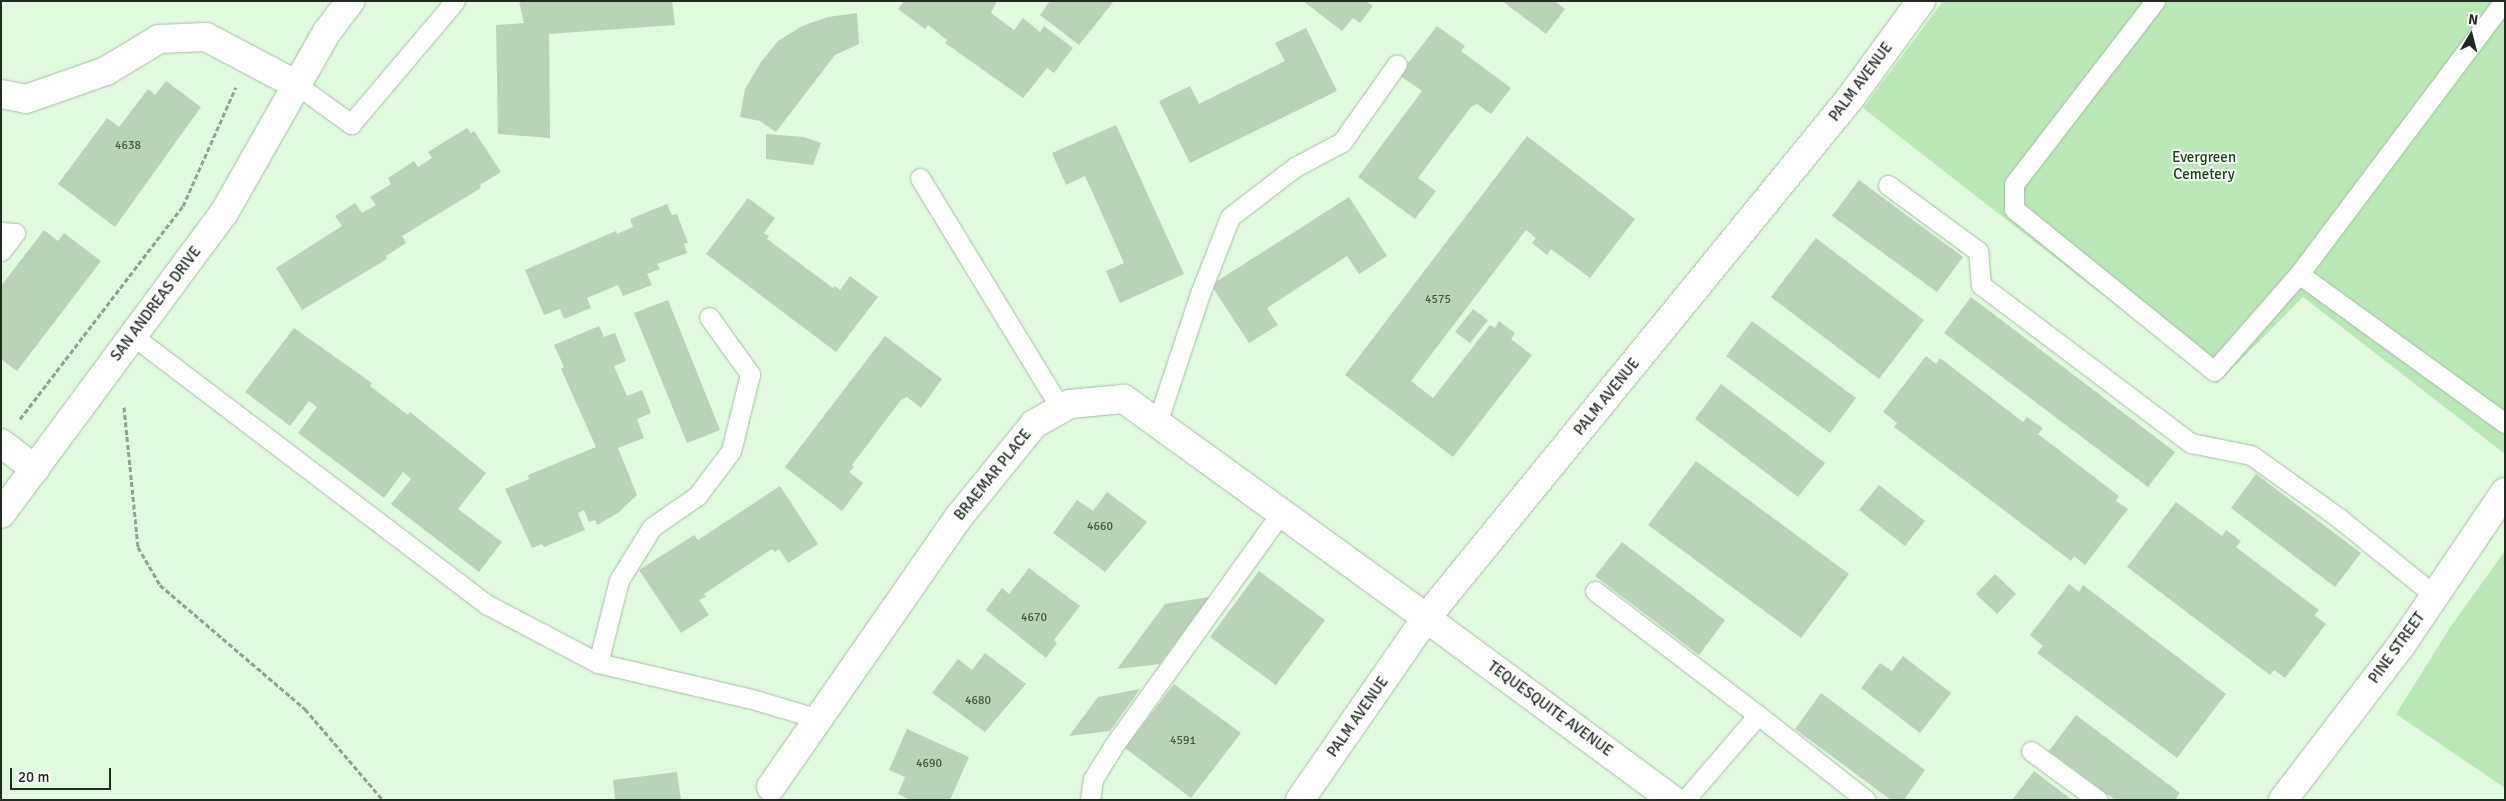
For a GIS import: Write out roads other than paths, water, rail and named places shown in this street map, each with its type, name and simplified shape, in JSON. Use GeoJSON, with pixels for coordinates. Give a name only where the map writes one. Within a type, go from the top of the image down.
{"type":"FeatureCollection","features":[{"type":"Feature","properties":{"kind":"street","name":"SAN ANDREAS DRIVE"},"geometry":{"type":"LineString","coordinates":[[1,514],[224,213],[327,32],[350,1]]}},
{"type":"Feature","properties":{"kind":"street","name":"PALM AVENUE"},"geometry":{"type":"LineString","coordinates":[[1300,800],[1426,618],[1851,97],[1921,1]]}},
{"type":"Feature","properties":{"kind":"street"},"geometry":{"type":"LineString","coordinates":[[1,94],[26,99],[106,71],[159,39],[206,37],[297,86]]}},
{"type":"Feature","properties":{"kind":"street","name":"BRAEMAR PLACE"},"geometry":{"type":"LineString","coordinates":[[772,787],[958,518],[1034,424],[1070,404],[1124,399],[1426,618]]}},
{"type":"Feature","properties":{"kind":"street"},"geometry":{"type":"LineString","coordinates":[[1,443],[35,469]]}},
{"type":"Feature","properties":{"kind":"street","name":"PINE STREET"},"geometry":{"type":"LineString","coordinates":[[2283,800],[2400,647],[2505,492]]}},
{"type":"Feature","properties":{"kind":"street","name":"TEQUESQUITE AVENUE"},"geometry":{"type":"LineString","coordinates":[[1426,618],[1673,800]]}},
{"type":"Feature","properties":{"kind":"lane"},"geometry":{"type":"LineString","coordinates":[[297,86],[351,124],[455,1]]}},
{"type":"Feature","properties":{"kind":"lane"},"geometry":{"type":"LineString","coordinates":[[2154,1],[2014,184],[2014,209],[2214,371],[2300,274],[2504,1]]}},
{"type":"Feature","properties":{"kind":"lane"},"geometry":{"type":"LineString","coordinates":[[1157,423],[1201,291],[1230,217],[1295,167],[1342,142],[1397,64]]}},
{"type":"Feature","properties":{"kind":"lane"},"geometry":{"type":"LineString","coordinates":[[920,178],[1061,409]]}},
{"type":"Feature","properties":{"kind":"lane"},"geometry":{"type":"LineString","coordinates":[[1888,185],[1978,251],[1981,285],[2191,444],[2251,455],[2339,518],[2434,595]]}},
{"type":"Feature","properties":{"kind":"lane"},"geometry":{"type":"LineString","coordinates":[[1,232],[15,233],[1,251]]}},
{"type":"Feature","properties":{"kind":"lane"},"geometry":{"type":"LineString","coordinates":[[2300,274],[2505,423]]}},
{"type":"Feature","properties":{"kind":"lane"},"geometry":{"type":"LineString","coordinates":[[598,663],[619,580],[652,527],[697,496],[731,451],[750,374],[709,317]]}},
{"type":"Feature","properties":{"kind":"lane"},"geometry":{"type":"LineString","coordinates":[[133,336],[488,605],[598,663],[752,699],[819,719]]}},
{"type":"Feature","properties":{"kind":"lane"},"geometry":{"type":"LineString","coordinates":[[1090,800],[1093,779],[1112,748],[1281,513]]}},
{"type":"Feature","properties":{"kind":"lane"},"geometry":{"type":"LineString","coordinates":[[1595,591],[1866,800]]}},
{"type":"Feature","properties":{"kind":"lane"},"geometry":{"type":"LineString","coordinates":[[1685,800],[1758,715]]}},
{"type":"Feature","properties":{"kind":"lane"},"geometry":{"type":"LineString","coordinates":[[2031,751],[2098,800]]}},
{"type":"Feature","properties":{"kind":"park label","name":"Evergreen Cemetery"},"geometry":{"type":"Point","coordinates":[2204,166]}}]}
